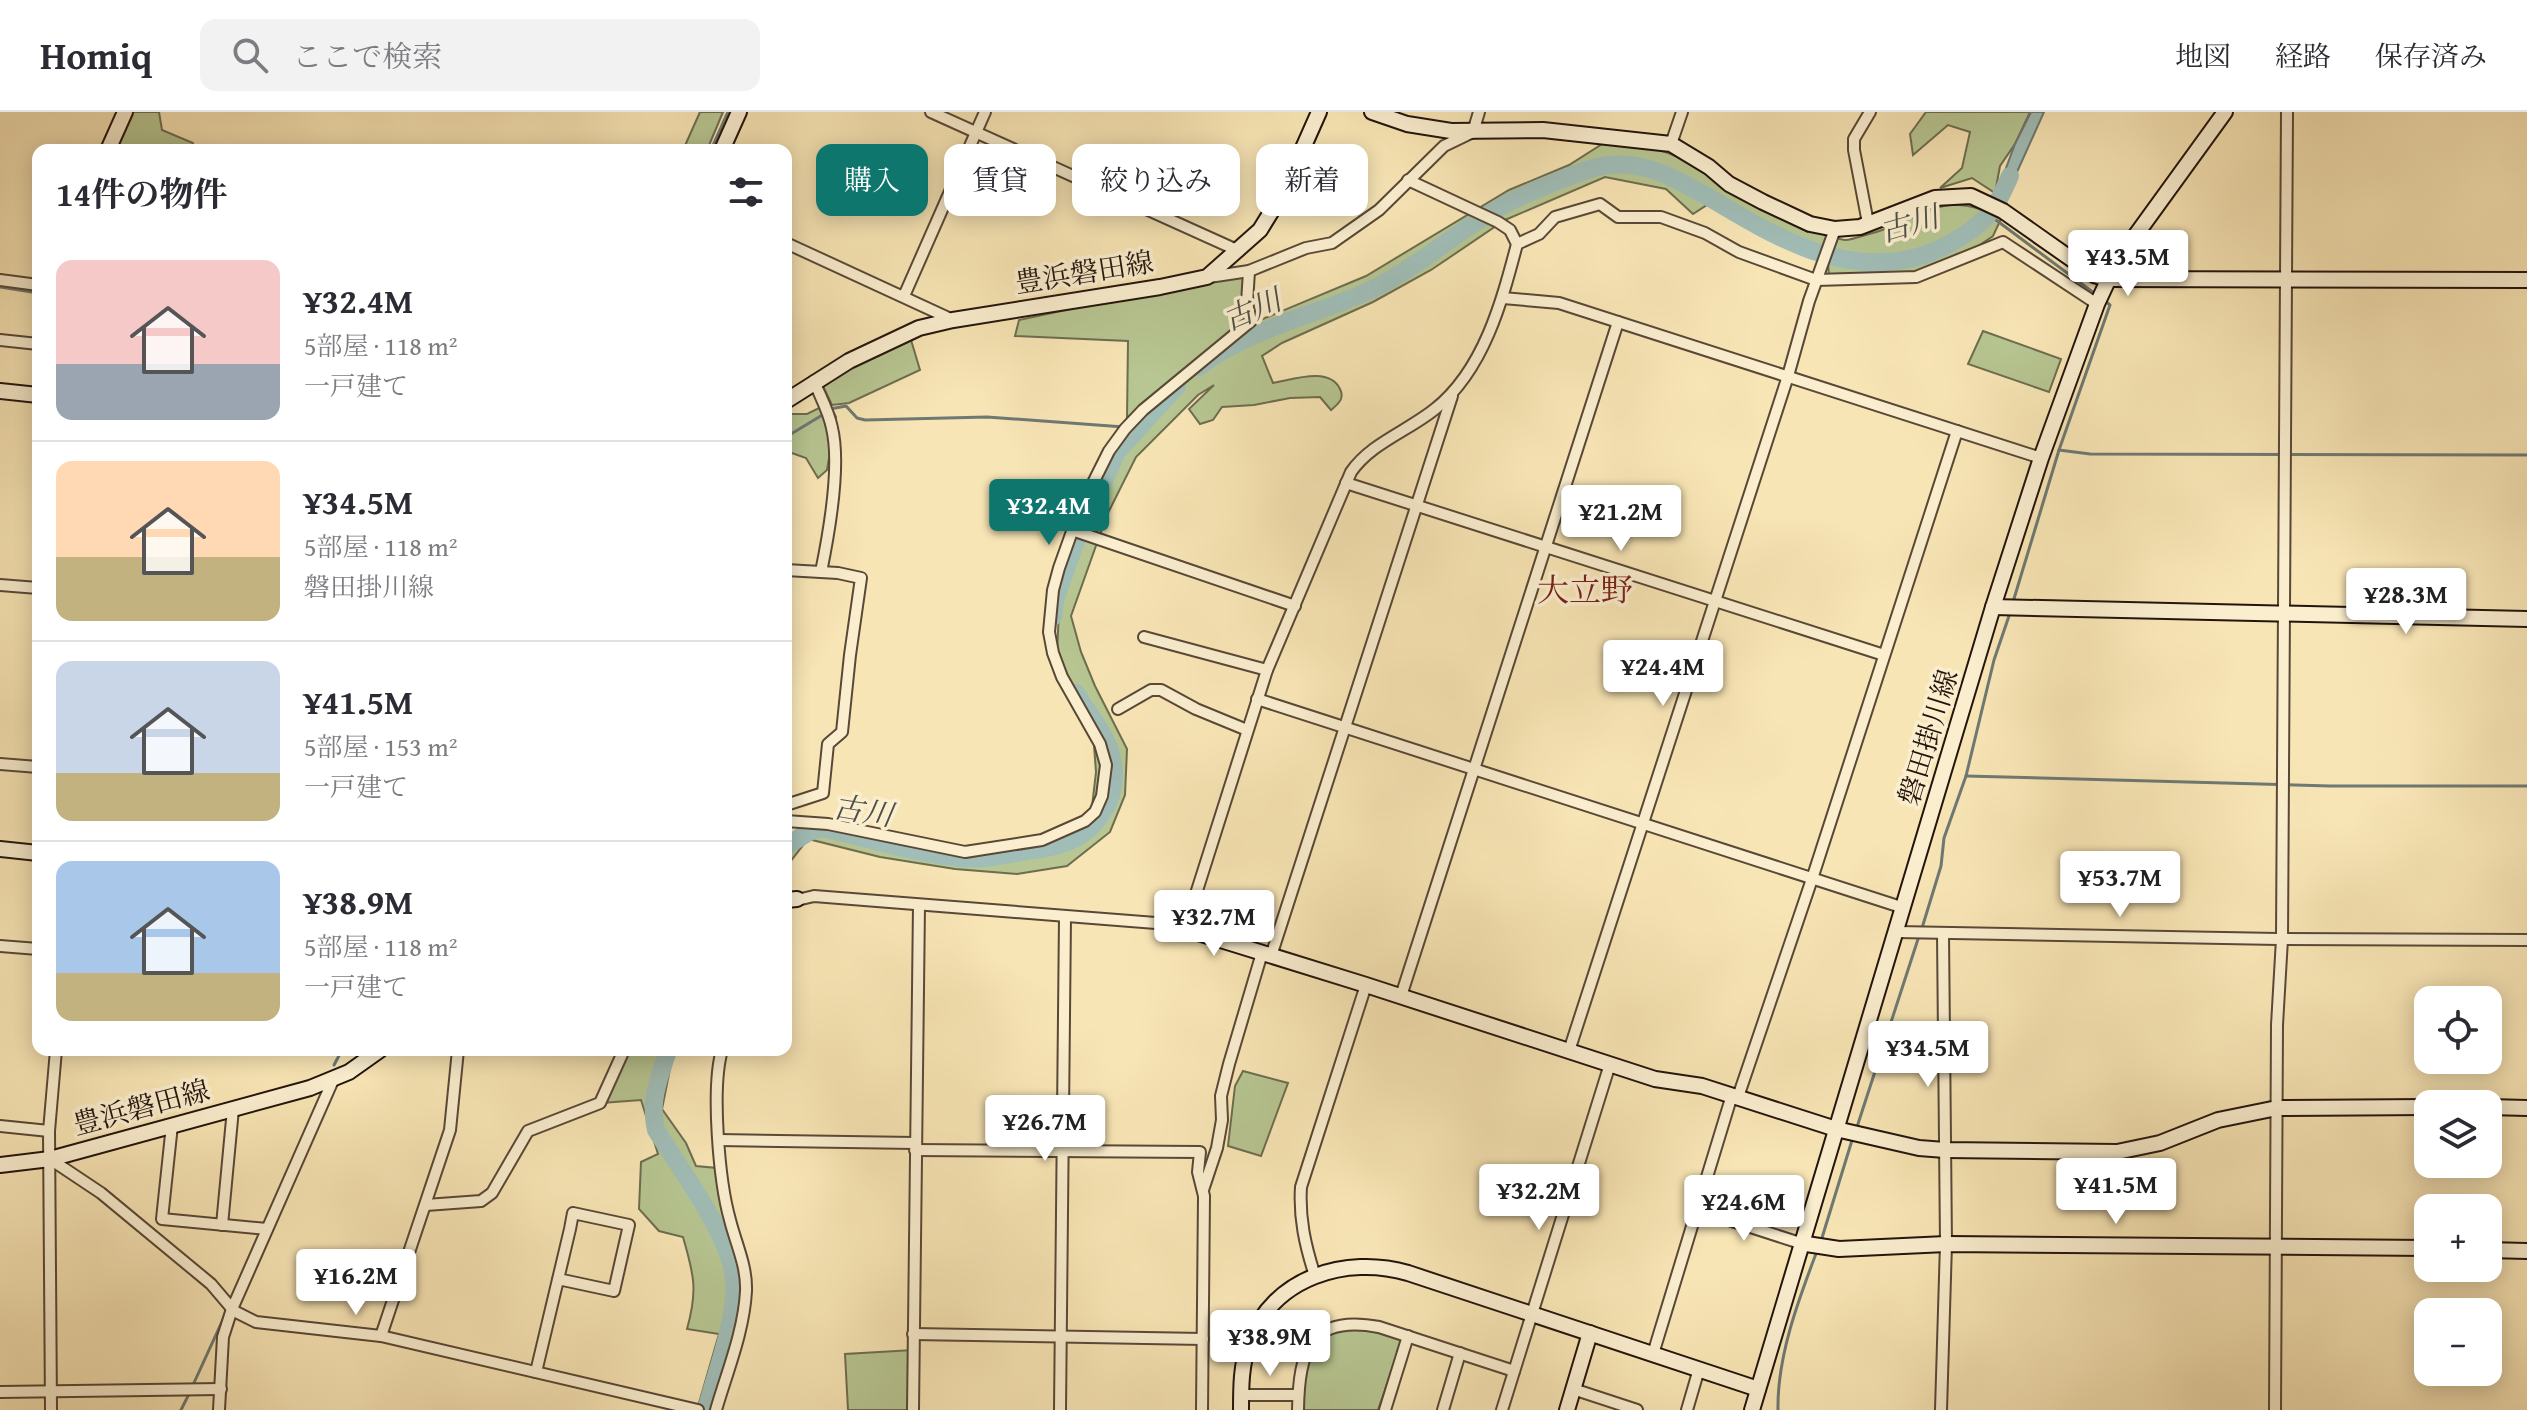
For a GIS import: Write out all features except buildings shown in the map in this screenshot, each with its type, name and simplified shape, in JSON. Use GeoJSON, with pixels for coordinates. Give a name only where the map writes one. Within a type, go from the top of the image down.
{"type":"FeatureCollection","features":[{"type":"Feature","properties":{"kind":"street"},"geometry":{"type":"LineString","coordinates":[[111,144],[125,112]]}},
{"type":"Feature","properties":{"kind":"street"},"geometry":{"type":"LineString","coordinates":[[725,144],[739,112]]}},
{"type":"Feature","properties":{"kind":"street"},"geometry":{"type":"LineString","coordinates":[[931,112],[1239,251]]}},
{"type":"Feature","properties":{"kind":"street"},"geometry":{"type":"LineString","coordinates":[[904,296],[985,112]]}},
{"type":"Feature","properties":{"kind":"street","name":"豊浜磐田線"},"geometry":{"type":"LineString","coordinates":[[792,397],[814,381],[919,328],[1207,277],[1260,230],[1284,191],[1319,112]]}},
{"type":"Feature","properties":{"kind":"street"},"geometry":{"type":"LineString","coordinates":[[1372,112],[1407,124],[1451,131],[1543,130],[1671,144],[1709,167],[1729,184],[1810,224],[1834,232],[1935,198],[1971,196],[2003,211],[2094,275],[2108,279],[2527,280]]}},
{"type":"Feature","properties":{"kind":"street"},"geometry":{"type":"LineString","coordinates":[[1473,132],[1479,112]]}},
{"type":"Feature","properties":{"kind":"street"},"geometry":{"type":"LineString","coordinates":[[1671,144],[1682,112]]}},
{"type":"Feature","properties":{"kind":"street"},"geometry":{"type":"LineString","coordinates":[[1868,223],[1854,139],[1870,112]]}},
{"type":"Feature","properties":{"kind":"street","name":"磐田掛川線"},"geometry":{"type":"LineString","coordinates":[[1752,1410],[1993,607],[2041,458],[2097,304],[2117,261],[2225,112]]}},
{"type":"Feature","properties":{"kind":"street"},"geometry":{"type":"LineString","coordinates":[[2275,1410],[2277,1025],[2282,939],[2287,112]]}},
{"type":"Feature","properties":{"kind":"street"},"geometry":{"type":"LineString","coordinates":[[1207,277],[1249,271],[1306,248],[1332,243],[1379,210],[1444,146],[1473,132]]}},
{"type":"Feature","properties":{"kind":"street"},"geometry":{"type":"LineString","coordinates":[[1181,925],[1188,919],[1194,902],[1267,670],[1351,472],[1366,454],[1438,407],[1454,390],[1475,360],[1503,298],[1517,244],[1510,230],[1408,180]]}},
{"type":"Feature","properties":{"kind":"street"},"geometry":{"type":"LineString","coordinates":[[1517,244],[1539,234],[1555,217],[1600,204],[1618,217],[1661,217],[1705,233],[1739,252],[1816,280],[1916,277],[2003,242],[2097,304]]}},
{"type":"Feature","properties":{"kind":"street"},"geometry":{"type":"LineString","coordinates":[[1569,1051],[1834,232]]}},
{"type":"Feature","properties":{"kind":"street"},"geometry":{"type":"LineString","coordinates":[[792,246],[953,320]]}},
{"type":"Feature","properties":{"kind":"street"},"geometry":{"type":"LineString","coordinates":[[792,821],[828,824],[965,852],[1042,840],[1085,821],[1095,812],[1102,796],[1106,765],[1100,744],[1062,677],[1053,653],[1049,632],[1053,590],[1080,509],[1102,464],[1125,429],[1143,410],[1251,321],[1247,303],[1249,271]]}},
{"type":"Feature","properties":{"kind":"street"},"geometry":{"type":"LineString","coordinates":[[0,280],[32,284]]}},
{"type":"Feature","properties":{"kind":"street"},"geometry":{"type":"LineString","coordinates":[[1503,298],[1559,303],[2041,458]]}},
{"type":"Feature","properties":{"kind":"street"},"geometry":{"type":"LineString","coordinates":[[1401,996],[1618,322]]}},
{"type":"Feature","properties":{"kind":"street"},"geometry":{"type":"LineString","coordinates":[[0,340],[32,343]]}},
{"type":"Feature","properties":{"kind":"street"},"geometry":{"type":"LineString","coordinates":[[814,381],[832,428],[835,461],[828,539],[821,572]]}},
{"type":"Feature","properties":{"kind":"street"},"geometry":{"type":"LineString","coordinates":[[1203,1190],[1217,1148],[1222,1120],[1221,1096],[1454,390]]}},
{"type":"Feature","properties":{"kind":"street"},"geometry":{"type":"LineString","coordinates":[[0,391],[32,394]]}},
{"type":"Feature","properties":{"kind":"street"},"geometry":{"type":"LineString","coordinates":[[1653,1354],[1735,1096],[1812,879],[1957,431]]}},
{"type":"Feature","properties":{"kind":"street"},"geometry":{"type":"LineString","coordinates":[[1346,483],[1884,655]]}},
{"type":"Feature","properties":{"kind":"street"},"geometry":{"type":"LineString","coordinates":[[1072,530],[1295,606]]}},
{"type":"Feature","properties":{"kind":"street"},"geometry":{"type":"LineString","coordinates":[[792,570],[861,578],[842,732],[828,744],[823,793],[792,803]]}},
{"type":"Feature","properties":{"kind":"street"},"geometry":{"type":"LineString","coordinates":[[0,585],[32,588]]}},
{"type":"Feature","properties":{"kind":"street"},"geometry":{"type":"LineString","coordinates":[[1993,607],[2527,619]]}},
{"type":"Feature","properties":{"kind":"street"},"geometry":{"type":"LineString","coordinates":[[1144,637],[1267,670]]}},
{"type":"Feature","properties":{"kind":"street"},"geometry":{"type":"LineString","coordinates":[[1118,709],[1151,690],[1161,690],[1196,709],[1247,730]]}},
{"type":"Feature","properties":{"kind":"street"},"geometry":{"type":"LineString","coordinates":[[1257,699],[1904,908]]}},
{"type":"Feature","properties":{"kind":"street"},"geometry":{"type":"LineString","coordinates":[[0,764],[32,767]]}},
{"type":"Feature","properties":{"kind":"street"},"geometry":{"type":"LineString","coordinates":[[0,849],[32,852]]}},
{"type":"Feature","properties":{"kind":"street"},"geometry":{"type":"LineString","coordinates":[[792,902],[814,896],[1181,925],[1655,1079],[1702,1086],[1836,1129],[1919,1148],[2117,1152],[2160,1143],[2218,1120],[2277,1108],[2414,1107]]}},
{"type":"Feature","properties":{"kind":"street"},"geometry":{"type":"LineString","coordinates":[[913,1410],[919,905]]}},
{"type":"Feature","properties":{"kind":"street"},"geometry":{"type":"LineString","coordinates":[[1060,1410],[1065,917]]}},
{"type":"Feature","properties":{"kind":"street"},"geometry":{"type":"LineString","coordinates":[[1897,932],[2527,940]]}},
{"type":"Feature","properties":{"kind":"street"},"geometry":{"type":"LineString","coordinates":[[1941,1410],[1946,1244],[1943,933]]}},
{"type":"Feature","properties":{"kind":"street"},"geometry":{"type":"LineString","coordinates":[[0,946],[32,949]]}},
{"type":"Feature","properties":{"kind":"street"},"geometry":{"type":"LineString","coordinates":[[1315,1276],[1302,1232],[1301,1187],[1366,985]]}},
{"type":"Feature","properties":{"kind":"street"},"geometry":{"type":"LineString","coordinates":[[51,1410],[49,1131],[55,1056]]}},
{"type":"Feature","properties":{"kind":"street","name":"豊浜磐田線"},"geometry":{"type":"LineString","coordinates":[[0,1165],[50,1159],[310,1088],[358,1066],[372,1056]]}},
{"type":"Feature","properties":{"kind":"street"},"geometry":{"type":"LineString","coordinates":[[381,1336],[450,1130],[457,1056]]}},
{"type":"Feature","properties":{"kind":"street"},"geometry":{"type":"LineString","coordinates":[[426,1205],[481,1201],[492,1193],[528,1131],[600,1103],[621,1056]]}},
{"type":"Feature","properties":{"kind":"street"},"geometry":{"type":"LineString","coordinates":[[716,1410],[741,1323],[746,1292],[744,1266],[722,1185],[719,1140],[720,1056]]}},
{"type":"Feature","properties":{"kind":"street"},"geometry":{"type":"LineString","coordinates":[[1502,1410],[1610,1064]]}},
{"type":"Feature","properties":{"kind":"street"},"geometry":{"type":"LineString","coordinates":[[219,1410],[223,1337],[232,1309],[334,1078]]}},
{"type":"Feature","properties":{"kind":"street"},"geometry":{"type":"LineString","coordinates":[[2502,1107],[2527,1108]]}},
{"type":"Feature","properties":{"kind":"street"},"geometry":{"type":"LineString","coordinates":[[222,1225],[233,1109]]}},
{"type":"Feature","properties":{"kind":"street"},"geometry":{"type":"LineString","coordinates":[[172,1125],[162,1219],[267,1229]]}},
{"type":"Feature","properties":{"kind":"street"},"geometry":{"type":"LineString","coordinates":[[0,1126],[49,1131]]}},
{"type":"Feature","properties":{"kind":"street"},"geometry":{"type":"LineString","coordinates":[[719,1140],[1063,1151],[1200,1152],[1198,1172],[1203,1190],[1202,1410]]}},
{"type":"Feature","properties":{"kind":"street"},"geometry":{"type":"LineString","coordinates":[[50,1159],[101,1193],[211,1284],[232,1309],[256,1322],[381,1336],[698,1410]]}},
{"type":"Feature","properties":{"kind":"street"},"geometry":{"type":"LineString","coordinates":[[1698,1210],[1800,1243],[1839,1249],[1946,1244],[2414,1248]]}},
{"type":"Feature","properties":{"kind":"street"},"geometry":{"type":"LineString","coordinates":[[536,1372],[573,1213],[629,1225],[614,1291],[558,1279]]}},
{"type":"Feature","properties":{"kind":"street"},"geometry":{"type":"LineString","coordinates":[[2502,1250],[2527,1251]]}},
{"type":"Feature","properties":{"kind":"street"},"geometry":{"type":"LineString","coordinates":[[1298,1395],[1241,1402],[1243,1363],[1255,1330],[1273,1304],[1288,1290],[1340,1267],[1358,1265],[1393,1268],[1758,1389]]}},
{"type":"Feature","properties":{"kind":"street"},"geometry":{"type":"LineString","coordinates":[[1298,1410],[1302,1359],[1318,1337],[1343,1324],[1359,1323],[1408,1336],[1514,1371]]}},
{"type":"Feature","properties":{"kind":"street"},"geometry":{"type":"LineString","coordinates":[[1567,1410],[1590,1333]]}},
{"type":"Feature","properties":{"kind":"street"},"geometry":{"type":"LineString","coordinates":[[913,1334],[1203,1339]]}},
{"type":"Feature","properties":{"kind":"street"},"geometry":{"type":"LineString","coordinates":[[1385,1410],[1408,1336]]}},
{"type":"Feature","properties":{"kind":"street"},"geometry":{"type":"LineString","coordinates":[[1443,1410],[1460,1353]]}},
{"type":"Feature","properties":{"kind":"street"},"geometry":{"type":"LineString","coordinates":[[1687,1410],[1699,1369]]}},
{"type":"Feature","properties":{"kind":"street"},"geometry":{"type":"LineString","coordinates":[[0,1392],[221,1389]]}},
{"type":"Feature","properties":{"kind":"street"},"geometry":{"type":"LineString","coordinates":[[1573,1389],[1632,1409]]}},
{"type":"Feature","properties":{"kind":"green space"},"geometry":{"type":"Polygon","coordinates":[[[131,112],[159,112],[162,130],[193,143],[193,144],[118,144],[131,112]]]}},
{"type":"Feature","properties":{"kind":"green space"},"geometry":{"type":"Polygon","coordinates":[[[700,112],[723,112],[710,144],[686,144],[700,112]]]}},
{"type":"Feature","properties":{"kind":"green space"},"geometry":{"type":"Polygon","coordinates":[[[1926,112],[2030,112],[2015,144],[2000,166],[1995,193],[1972,178],[1940,188],[1962,168],[1970,132],[1948,125],[1913,155],[1910,134],[1926,112]]]}},
{"type":"Feature","properties":{"kind":"green space"},"geometry":{"type":"Polygon","coordinates":[[[1610,139],[1633,143],[1697,165],[1811,227],[1845,240],[1948,205],[1981,209],[2001,219],[1993,236],[1955,262],[1919,274],[1829,277],[1828,262],[1707,205],[1693,214],[1666,189],[1605,177],[1505,220],[1431,270],[1373,302],[1282,343],[1262,356],[1273,383],[1310,376],[1335,382],[1342,396],[1331,410],[1320,397],[1290,398],[1222,407],[1213,420],[1200,424],[1189,409],[1214,385],[1198,395],[1136,457],[1107,515],[1071,616],[1095,686],[1127,749],[1125,795],[1110,832],[1067,866],[1017,874],[955,869],[880,857],[808,839],[792,859],[792,834],[807,823],[965,852],[1030,842],[1091,815],[1096,772],[1093,732],[1057,654],[1060,587],[1095,478],[1137,416],[1137,427],[1155,400],[1209,354],[1127,418],[1128,341],[1015,336],[1019,320],[1249,271],[1246,326],[1366,276],[1509,190],[1569,165],[1610,139]]]}},
{"type":"Feature","properties":{"kind":"green space"},"geometry":{"type":"Polygon","coordinates":[[[1983,331],[2061,359],[2049,392],[1968,364],[1983,331]]]}},
{"type":"Feature","properties":{"kind":"green space"},"geometry":{"type":"Polygon","coordinates":[[[911,340],[920,370],[849,403],[832,405],[821,382],[861,360],[911,340]]]}},
{"type":"Feature","properties":{"kind":"green space"},"geometry":{"type":"Polygon","coordinates":[[[821,407],[833,411],[836,417],[827,470],[818,478],[806,458],[792,453],[792,414],[807,414],[821,407]]]}},
{"type":"Feature","properties":{"kind":"green space"},"geometry":{"type":"Polygon","coordinates":[[[625,1056],[674,1056],[662,1109],[686,1143],[696,1166],[717,1168],[745,1296],[716,1410],[697,1410],[719,1334],[687,1329],[693,1304],[693,1283],[683,1237],[659,1231],[639,1209],[641,1162],[658,1154],[641,1100],[600,1103],[625,1056]]]}},
{"type":"Feature","properties":{"kind":"green space"},"geometry":{"type":"Polygon","coordinates":[[[1243,1071],[1288,1083],[1261,1156],[1228,1146],[1235,1086],[1243,1071]]]}},
{"type":"Feature","properties":{"kind":"green space"},"geometry":{"type":"Polygon","coordinates":[[[1336,1327],[1404,1335],[1378,1410],[1298,1410],[1309,1347],[1336,1327]]]}},
{"type":"Feature","properties":{"kind":"green space"},"geometry":{"type":"Polygon","coordinates":[[[913,1350],[909,1410],[848,1410],[845,1354],[913,1350]]]}},
{"type":"Feature","properties":{"kind":"water"},"geometry":{"type":"Polygon","coordinates":[[[2031,112],[2044,112],[2004,201],[1996,195],[2031,112]]]}},
{"type":"Feature","properties":{"kind":"waterway"},"geometry":{"type":"LineString","coordinates":[[714,144],[728,112]]}},
{"type":"Feature","properties":{"kind":"waterway","name":"古川"},"geometry":{"type":"LineString","coordinates":[[1199,367],[1261,332],[1375,288],[1505,204],[1599,167],[1636,166],[1662,173],[1786,240],[1839,258],[1867,262],[1895,261],[1924,255],[1962,236],[1993,209],[2010,176]]}},
{"type":"Feature","properties":{"kind":"waterway"},"geometry":{"type":"LineString","coordinates":[[1988,214],[2098,296]]}},
{"type":"Feature","properties":{"kind":"waterway"},"geometry":{"type":"LineString","coordinates":[[0,287],[32,292]]}},
{"type":"Feature","properties":{"kind":"waterway"},"geometry":{"type":"LineString","coordinates":[[2013,602],[2059,450],[2110,305],[2104,300]]}},
{"type":"Feature","properties":{"kind":"waterway","name":"古川"},"geometry":{"type":"LineString","coordinates":[[1053,617],[1055,600],[1074,546],[1117,452],[1177,386]]}},
{"type":"Feature","properties":{"kind":"waterway"},"geometry":{"type":"LineString","coordinates":[[830,409],[846,406],[857,418],[865,420],[987,417],[1124,427]]}},
{"type":"Feature","properties":{"kind":"waterway"},"geometry":{"type":"LineString","coordinates":[[792,433],[824,414]]}},
{"type":"Feature","properties":{"kind":"waterway"},"geometry":{"type":"LineString","coordinates":[[2059,450],[2090,454],[2527,455]]}},
{"type":"Feature","properties":{"kind":"waterway"},"geometry":{"type":"LineString","coordinates":[[1922,928],[1941,866],[1944,838],[1966,776],[1994,660],[2010,613]]}},
{"type":"Feature","properties":{"kind":"waterway","name":"古川"},"geometry":{"type":"LineString","coordinates":[[792,842],[822,828],[925,853],[977,858],[1049,847],[1078,837],[1094,824],[1106,808],[1114,776],[1107,743],[1076,693]]}},
{"type":"Feature","properties":{"kind":"waterway"},"geometry":{"type":"LineString","coordinates":[[1966,776],[2330,786],[2527,786]]}},
{"type":"Feature","properties":{"kind":"waterway"},"geometry":{"type":"LineString","coordinates":[[1856,1130],[1919,936]]}},
{"type":"Feature","properties":{"kind":"waterway"},"geometry":{"type":"LineString","coordinates":[[334,1065],[339,1056]]}},
{"type":"Feature","properties":{"kind":"waterway","name":"古川"},"geometry":{"type":"LineString","coordinates":[[666,1056],[654,1099],[656,1130],[714,1222],[734,1277],[730,1326],[706,1410]]}},
{"type":"Feature","properties":{"kind":"waterway"},"geometry":{"type":"LineString","coordinates":[[311,1118],[319,1100]]}},
{"type":"Feature","properties":{"kind":"waterway"},"geometry":{"type":"LineString","coordinates":[[1821,1241],[1853,1137]]}},
{"type":"Feature","properties":{"kind":"waterway"},"geometry":{"type":"LineString","coordinates":[[1778,1410],[1785,1350],[1817,1251]]}},
{"type":"Feature","properties":{"kind":"waterway"},"geometry":{"type":"LineString","coordinates":[[193,1385],[225,1315]]}},
{"type":"Feature","properties":{"kind":"waterway"},"geometry":{"type":"LineString","coordinates":[[181,1410],[190,1392]]}},
{"type":"Feature","properties":{"kind":"district","name":"大立野"},"geometry":{"type":"Point","coordinates":[1585,590]}}]}
